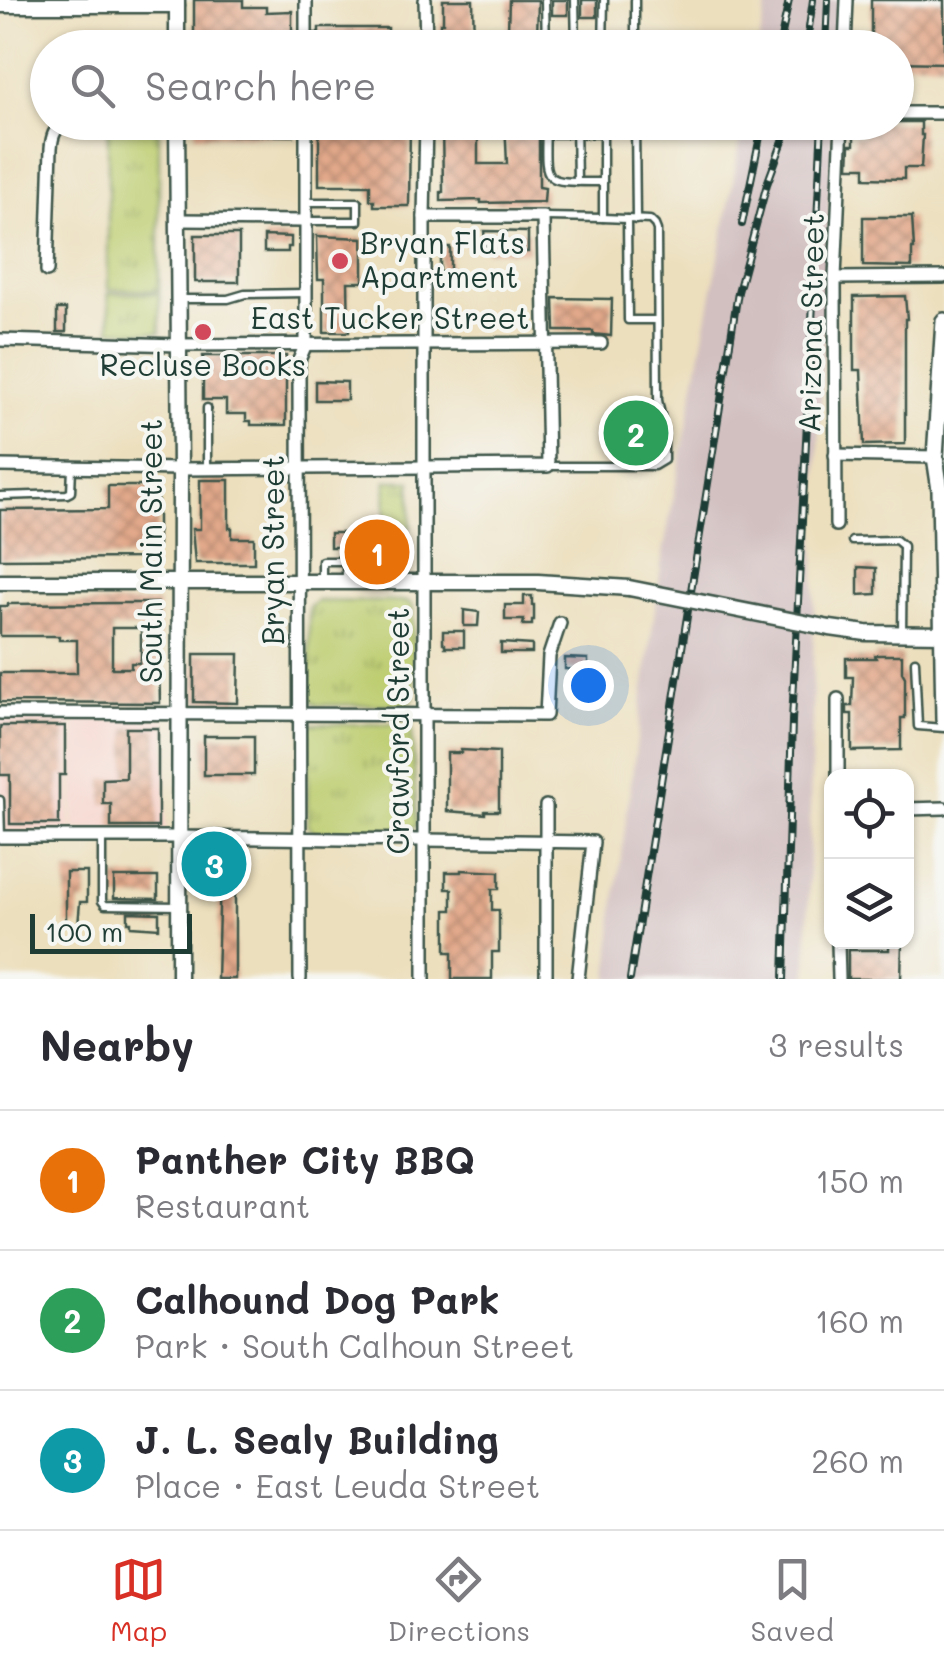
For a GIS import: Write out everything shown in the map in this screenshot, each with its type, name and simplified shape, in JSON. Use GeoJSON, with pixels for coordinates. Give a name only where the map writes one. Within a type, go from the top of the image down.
{"type":"FeatureCollection","features":[{"type":"Feature","properties":{"kind":"main road"},"geometry":{"type":"LineString","coordinates":[[944,321],[935,456],[940,490],[944,720]]}},
{"type":"Feature","properties":{"kind":"street"},"geometry":{"type":"LineString","coordinates":[[306,0],[306,30]]}},
{"type":"Feature","properties":{"kind":"street"},"geometry":{"type":"LineString","coordinates":[[425,0],[426,30]]}},
{"type":"Feature","properties":{"kind":"street"},"geometry":{"type":"LineString","coordinates":[[846,30],[847,0]]}},
{"type":"Feature","properties":{"kind":"street"},"geometry":{"type":"LineString","coordinates":[[0,5],[176,3],[177,30]]}},
{"type":"Feature","properties":{"kind":"street"},"geometry":{"type":"LineString","coordinates":[[914,113],[944,113]]}},
{"type":"Feature","properties":{"kind":"street"},"geometry":{"type":"LineString","coordinates":[[48,271],[52,140]]}},
{"type":"Feature","properties":{"kind":"street","name":"South Main Street"},"geometry":{"type":"LineString","coordinates":[[177,140],[178,979]]}},
{"type":"Feature","properties":{"kind":"street","name":"Bryan Street"},"geometry":{"type":"LineString","coordinates":[[300,979],[298,468],[300,360],[306,344],[306,140]]}},
{"type":"Feature","properties":{"kind":"street","name":"Crawford Street"},"geometry":{"type":"LineString","coordinates":[[424,979],[426,140]]}},
{"type":"Feature","properties":{"kind":"street","name":"Arizona Street"},"geometry":{"type":"LineString","coordinates":[[836,525],[835,278],[841,140]]}},
{"type":"Feature","properties":{"kind":"street"},"geometry":{"type":"LineString","coordinates":[[0,466],[548,466],[544,218],[424,217]]}},
{"type":"Feature","properties":{"kind":"street"},"geometry":{"type":"LineString","coordinates":[[178,220],[305,221]]}},
{"type":"Feature","properties":{"kind":"street"},"geometry":{"type":"LineString","coordinates":[[835,278],[944,277]]}},
{"type":"Feature","properties":{"kind":"street","name":"East Tucker Street"},"geometry":{"type":"LineString","coordinates":[[0,340],[178,344],[602,343]]}},
{"type":"Feature","properties":{"kind":"street"},"geometry":{"type":"LineString","coordinates":[[835,455],[935,456]]}},
{"type":"Feature","properties":{"kind":"street"},"geometry":{"type":"LineString","coordinates":[[0,582],[538,582],[629,588],[830,628],[944,634]]}},
{"type":"Feature","properties":{"kind":"street"},"geometry":{"type":"LineString","coordinates":[[0,713],[136,707],[180,712],[546,715],[548,656],[560,623]]}},
{"type":"Feature","properties":{"kind":"street"},"geometry":{"type":"LineString","coordinates":[[838,699],[838,769]]}},
{"type":"Feature","properties":{"kind":"street"},"geometry":{"type":"LineString","coordinates":[[546,806],[546,979]]}},
{"type":"Feature","properties":{"kind":"street"},"geometry":{"type":"LineString","coordinates":[[914,809],[944,808]]}},
{"type":"Feature","properties":{"kind":"street"},"geometry":{"type":"LineString","coordinates":[[0,837],[593,842],[578,979]]}},
{"type":"Feature","properties":{"kind":"street"},"geometry":{"type":"LineString","coordinates":[[838,949],[838,979]]}},
{"type":"Feature","properties":{"kind":"lane"},"geometry":{"type":"LineString","coordinates":[[545,0],[546,30]]}},
{"type":"Feature","properties":{"kind":"lane"},"geometry":{"type":"LineString","coordinates":[[575,0],[576,30]]}},
{"type":"Feature","properties":{"kind":"lane"},"geometry":{"type":"LineString","coordinates":[[604,0],[604,30]]}},
{"type":"Feature","properties":{"kind":"lane"},"geometry":{"type":"LineString","coordinates":[[635,0],[635,30]]}},
{"type":"Feature","properties":{"kind":"lane"},"geometry":{"type":"LineString","coordinates":[[546,140],[546,167],[555,181],[603,182]]}},
{"type":"Feature","properties":{"kind":"lane"},"geometry":{"type":"LineString","coordinates":[[576,140],[576,182]]}},
{"type":"Feature","properties":{"kind":"lane"},"geometry":{"type":"LineString","coordinates":[[603,140],[603,218]]}},
{"type":"Feature","properties":{"kind":"lane"},"geometry":{"type":"LineString","coordinates":[[635,140],[628,320],[658,320]]}},
{"type":"Feature","properties":{"kind":"lane"},"geometry":{"type":"LineString","coordinates":[[305,221],[358,222],[358,202],[306,202]]}},
{"type":"Feature","properties":{"kind":"lane"},"geometry":{"type":"LineString","coordinates":[[544,218],[650,220],[657,230],[658,400],[664,430],[664,460],[654,466],[548,466]]}},
{"type":"Feature","properties":{"kind":"lane"},"geometry":{"type":"LineString","coordinates":[[178,300],[306,292]]}},
{"type":"Feature","properties":{"kind":"lane"},"geometry":{"type":"LineString","coordinates":[[207,408],[208,468]]}},
{"type":"Feature","properties":{"kind":"lane"},"geometry":{"type":"LineString","coordinates":[[0,496],[67,494],[73,486],[72,467]]}},
{"type":"Feature","properties":{"kind":"lane"},"geometry":{"type":"LineString","coordinates":[[852,541],[896,540],[903,546],[902,634]]}},
{"type":"Feature","properties":{"kind":"lane"},"geometry":{"type":"LineString","coordinates":[[915,661],[918,726],[944,728]]}},
{"type":"Feature","properties":{"kind":"lane"},"geometry":{"type":"LineString","coordinates":[[0,800],[0,837]]}},
{"type":"Feature","properties":{"kind":"lane"},"geometry":{"type":"LineString","coordinates":[[102,838],[105,905],[179,906]]}},
{"type":"Feature","properties":{"kind":"shaded area"},"geometry":{"type":"Polygon","coordinates":[[[768,0],[838,0],[837,30],[762,30],[768,0]]]}},
{"type":"Feature","properties":{"kind":"shaded area"},"geometry":{"type":"Polygon","coordinates":[[[741,140],[832,140],[816,516],[807,979],[609,979],[614,907],[662,558],[741,140]]]}},
{"type":"Feature","properties":{"kind":"shaded area"},"geometry":{"type":"Polygon","coordinates":[[[0,718],[72,718],[71,831],[0,832],[0,718]]]}},
{"type":"Feature","properties":{"kind":"shaded area"},"geometry":{"type":"Polygon","coordinates":[[[75,719],[166,719],[166,831],[73,830],[75,719]]]}},
{"type":"Feature","properties":{"kind":"green space"},"geometry":{"type":"Polygon","coordinates":[[[108,140],[159,140],[159,291],[108,289],[108,140]]]}},
{"type":"Feature","properties":{"kind":"green space"},"geometry":{"type":"Polygon","coordinates":[[[108,293],[159,294],[160,333],[111,330],[108,293]]]}},
{"type":"Feature","properties":{"kind":"green space"},"geometry":{"type":"Polygon","coordinates":[[[619,412],[648,412],[648,418],[653,419],[653,448],[647,448],[646,455],[624,455],[624,450],[619,450],[619,412]]]}},
{"type":"Feature","properties":{"kind":"green space"},"geometry":{"type":"Polygon","coordinates":[[[386,481],[411,481],[411,528],[385,528],[386,481]]]}},
{"type":"Feature","properties":{"kind":"green space"},"geometry":{"type":"Polygon","coordinates":[[[317,601],[408,602],[413,607],[414,697],[409,705],[316,705],[309,698],[309,607],[317,601]]]}},
{"type":"Feature","properties":{"kind":"green space"},"geometry":{"type":"Polygon","coordinates":[[[309,724],[412,724],[417,826],[402,832],[316,833],[307,826],[309,724]]]}},
{"type":"Feature","properties":{"kind":"building"},"geometry":{"type":"Polygon","coordinates":[[[194,0],[243,0],[243,7],[266,7],[266,12],[292,11],[292,30],[194,30],[194,0]]]}},
{"type":"Feature","properties":{"kind":"building"},"geometry":{"type":"Polygon","coordinates":[[[443,0],[473,0],[474,30],[440,30],[443,0]]]}},
{"type":"Feature","properties":{"kind":"building"},"geometry":{"type":"Polygon","coordinates":[[[509,0],[538,0],[537,30],[508,30],[509,0]]]}},
{"type":"Feature","properties":{"kind":"building"},"geometry":{"type":"Polygon","coordinates":[[[552,0],[568,0],[568,15],[552,15],[552,0]]]}},
{"type":"Feature","properties":{"kind":"building"},"geometry":{"type":"Polygon","coordinates":[[[582,0],[597,0],[597,17],[582,17],[582,0]]]}},
{"type":"Feature","properties":{"kind":"building"},"geometry":{"type":"Polygon","coordinates":[[[871,0],[944,0],[944,63],[914,62],[914,30],[871,30],[871,0]]]}},
{"type":"Feature","properties":{"kind":"building"},"geometry":{"type":"Polygon","coordinates":[[[319,28],[388,28],[388,30],[319,28]]]}},
{"type":"Feature","properties":{"kind":"building"},"geometry":{"type":"Polygon","coordinates":[[[914,122],[921,122],[921,168],[904,168],[904,179],[865,178],[865,167],[849,167],[850,145],[854,145],[854,140],[914,140],[914,122]]]}},
{"type":"Feature","properties":{"kind":"building"},"geometry":{"type":"Polygon","coordinates":[[[319,140],[410,140],[409,206],[374,206],[370,185],[319,185],[319,140]]]}},
{"type":"Feature","properties":{"kind":"building"},"geometry":{"type":"Polygon","coordinates":[[[442,140],[478,140],[478,164],[507,164],[506,140],[539,140],[539,187],[545,188],[544,202],[441,201],[442,140]]]}},
{"type":"Feature","properties":{"kind":"building"},"geometry":{"type":"Polygon","coordinates":[[[863,217],[912,217],[912,267],[863,266],[863,217]]]}},
{"type":"Feature","properties":{"kind":"building"},"geometry":{"type":"Polygon","coordinates":[[[484,231],[528,232],[528,252],[486,251],[484,231]]]}},
{"type":"Feature","properties":{"kind":"building"},"geometry":{"type":"Polygon","coordinates":[[[195,235],[239,235],[239,282],[195,282],[195,235]]]}},
{"type":"Feature","properties":{"kind":"building"},"geometry":{"type":"Polygon","coordinates":[[[264,236],[291,237],[291,247],[288,252],[264,252],[264,236]]]}},
{"type":"Feature","properties":{"kind":"building"},"geometry":{"type":"Polygon","coordinates":[[[317,236],[363,238],[363,282],[348,282],[349,332],[324,332],[324,279],[318,279],[317,236]]]}},
{"type":"Feature","properties":{"kind":"building"},"geometry":{"type":"Polygon","coordinates":[[[440,247],[450,247],[450,272],[440,272],[440,247]]]}},
{"type":"Feature","properties":{"kind":"building"},"geometry":{"type":"Polygon","coordinates":[[[905,296],[905,444],[864,445],[861,370],[854,370],[854,297],[905,296]]]}},
{"type":"Feature","properties":{"kind":"building"},"geometry":{"type":"Polygon","coordinates":[[[554,298],[612,299],[611,336],[593,331],[555,331],[554,298]]]}},
{"type":"Feature","properties":{"kind":"building"},"geometry":{"type":"Polygon","coordinates":[[[57,309],[66,309],[66,332],[57,332],[57,309]]]}},
{"type":"Feature","properties":{"kind":"building"},"geometry":{"type":"Polygon","coordinates":[[[203,356],[286,356],[286,425],[251,425],[246,414],[226,414],[226,400],[203,400],[203,356]]]}},
{"type":"Feature","properties":{"kind":"building"},"geometry":{"type":"Polygon","coordinates":[[[315,381],[347,382],[347,400],[315,400],[315,381]]]}},
{"type":"Feature","properties":{"kind":"building"},"geometry":{"type":"Polygon","coordinates":[[[200,480],[229,480],[232,538],[254,538],[254,563],[195,563],[192,529],[200,529],[200,480]]]}},
{"type":"Feature","properties":{"kind":"building"},"geometry":{"type":"Polygon","coordinates":[[[108,486],[158,486],[158,545],[143,545],[143,558],[0,559],[0,510],[108,509],[108,486]]]}},
{"type":"Feature","properties":{"kind":"building"},"geometry":{"type":"Polygon","coordinates":[[[330,533],[360,533],[360,547],[330,547],[330,533]]]}},
{"type":"Feature","properties":{"kind":"building"},"geometry":{"type":"Polygon","coordinates":[[[403,544],[403,558],[361,558],[361,547],[403,544]]]}},
{"type":"Feature","properties":{"kind":"building"},"geometry":{"type":"Polygon","coordinates":[[[858,567],[876,568],[876,594],[858,595],[858,567]]]}},
{"type":"Feature","properties":{"kind":"building"},"geometry":{"type":"Polygon","coordinates":[[[524,596],[532,596],[532,625],[523,625],[524,620],[505,620],[505,605],[524,605],[524,596]]]}},
{"type":"Feature","properties":{"kind":"building"},"geometry":{"type":"Polygon","coordinates":[[[158,603],[160,703],[0,702],[0,673],[77,673],[77,640],[59,640],[59,636],[0,636],[0,606],[158,603]],[[112,628],[112,668],[131,668],[131,663],[139,663],[141,628],[112,628]]]}},
{"type":"Feature","properties":{"kind":"building"},"geometry":{"type":"Polygon","coordinates":[[[464,610],[479,612],[478,626],[464,626],[464,610]]]}},
{"type":"Feature","properties":{"kind":"building"},"geometry":{"type":"Polygon","coordinates":[[[443,631],[464,631],[464,647],[445,647],[443,631]]]}},
{"type":"Feature","properties":{"kind":"building"},"geometry":{"type":"Polygon","coordinates":[[[501,643],[532,645],[532,653],[501,653],[501,643]]]}},
{"type":"Feature","properties":{"kind":"building"},"geometry":{"type":"Polygon","coordinates":[[[194,654],[239,654],[238,703],[194,702],[194,654]]]}},
{"type":"Feature","properties":{"kind":"building"},"geometry":{"type":"Polygon","coordinates":[[[875,655],[902,655],[905,718],[901,718],[901,750],[852,751],[852,714],[847,714],[847,706],[852,706],[853,677],[846,677],[846,658],[876,658],[875,655]]]}},
{"type":"Feature","properties":{"kind":"building"},"geometry":{"type":"Polygon","coordinates":[[[565,658],[588,659],[588,669],[599,670],[598,678],[586,679],[587,670],[565,669],[565,658]]]}},
{"type":"Feature","properties":{"kind":"building"},"geometry":{"type":"Polygon","coordinates":[[[0,726],[65,726],[59,824],[10,824],[10,775],[0,775],[0,726]]]}},
{"type":"Feature","properties":{"kind":"building"},"geometry":{"type":"Polygon","coordinates":[[[126,728],[158,728],[158,827],[111,827],[111,804],[103,804],[103,779],[126,778],[126,728]]]}},
{"type":"Feature","properties":{"kind":"building"},"geometry":{"type":"Polygon","coordinates":[[[204,736],[254,736],[254,775],[204,775],[204,736]]]}},
{"type":"Feature","properties":{"kind":"building"},"geometry":{"type":"Polygon","coordinates":[[[499,752],[499,811],[447,811],[447,753],[499,752]]]}},
{"type":"Feature","properties":{"kind":"building"},"geometry":{"type":"Polygon","coordinates":[[[193,853],[235,853],[235,979],[217,979],[220,875],[193,874],[193,853]]]}},
{"type":"Feature","properties":{"kind":"building"},"geometry":{"type":"Polygon","coordinates":[[[66,872],[87,872],[87,902],[80,902],[78,926],[66,925],[66,872]]]}},
{"type":"Feature","properties":{"kind":"building"},"geometry":{"type":"Polygon","coordinates":[[[446,872],[499,872],[499,889],[492,889],[492,910],[499,910],[499,952],[492,952],[492,979],[452,979],[452,952],[446,952],[446,910],[452,910],[452,889],[446,889],[446,872]]]}},
{"type":"Feature","properties":{"kind":"building"},"geometry":{"type":"Polygon","coordinates":[[[114,877],[158,877],[158,899],[114,898],[114,877]]]}},
{"type":"Feature","properties":{"kind":"building"},"geometry":{"type":"Polygon","coordinates":[[[128,912],[159,913],[159,928],[131,926],[128,912]]]}},
{"type":"Feature","properties":{"kind":"building"},"geometry":{"type":"Polygon","coordinates":[[[902,949],[901,979],[848,979],[848,950],[902,949]]]}},
{"type":"Feature","properties":{"kind":"railway"},"geometry":{"type":"LineString","coordinates":[[783,30],[789,0]]}},
{"type":"Feature","properties":{"kind":"railway"},"geometry":{"type":"LineString","coordinates":[[809,30],[813,0]]}},
{"type":"Feature","properties":{"kind":"railway"},"geometry":{"type":"LineString","coordinates":[[827,30],[828,0]]}},
{"type":"Feature","properties":{"kind":"railway"},"geometry":{"type":"LineString","coordinates":[[742,224],[759,140]]}},
{"type":"Feature","properties":{"kind":"railway"},"geometry":{"type":"LineString","coordinates":[[630,979],[738,292],[767,184],[783,140]]}},
{"type":"Feature","properties":{"kind":"railway"},"geometry":{"type":"LineString","coordinates":[[784,979],[792,721],[821,140]]}},
{"type":"Feature","properties":{"kind":"place","name":"Bryan Flats Apartment"},"geometry":{"type":"Point","coordinates":[340,261]}},
{"type":"Feature","properties":{"kind":"place","name":"Recluse Books"},"geometry":{"type":"Point","coordinates":[203,332]}},
{"type":"Feature","properties":{"kind":"place","name":"Calhound Dog Park"},"geometry":{"type":"Point","coordinates":[636,433]}},
{"type":"Feature","properties":{"kind":"place","name":"Panther City BBQ"},"geometry":{"type":"Point","coordinates":[377,552]}},
{"type":"Feature","properties":{"kind":"place","name":"J. L. Sealy Building"},"geometry":{"type":"Point","coordinates":[214,864]}}]}
